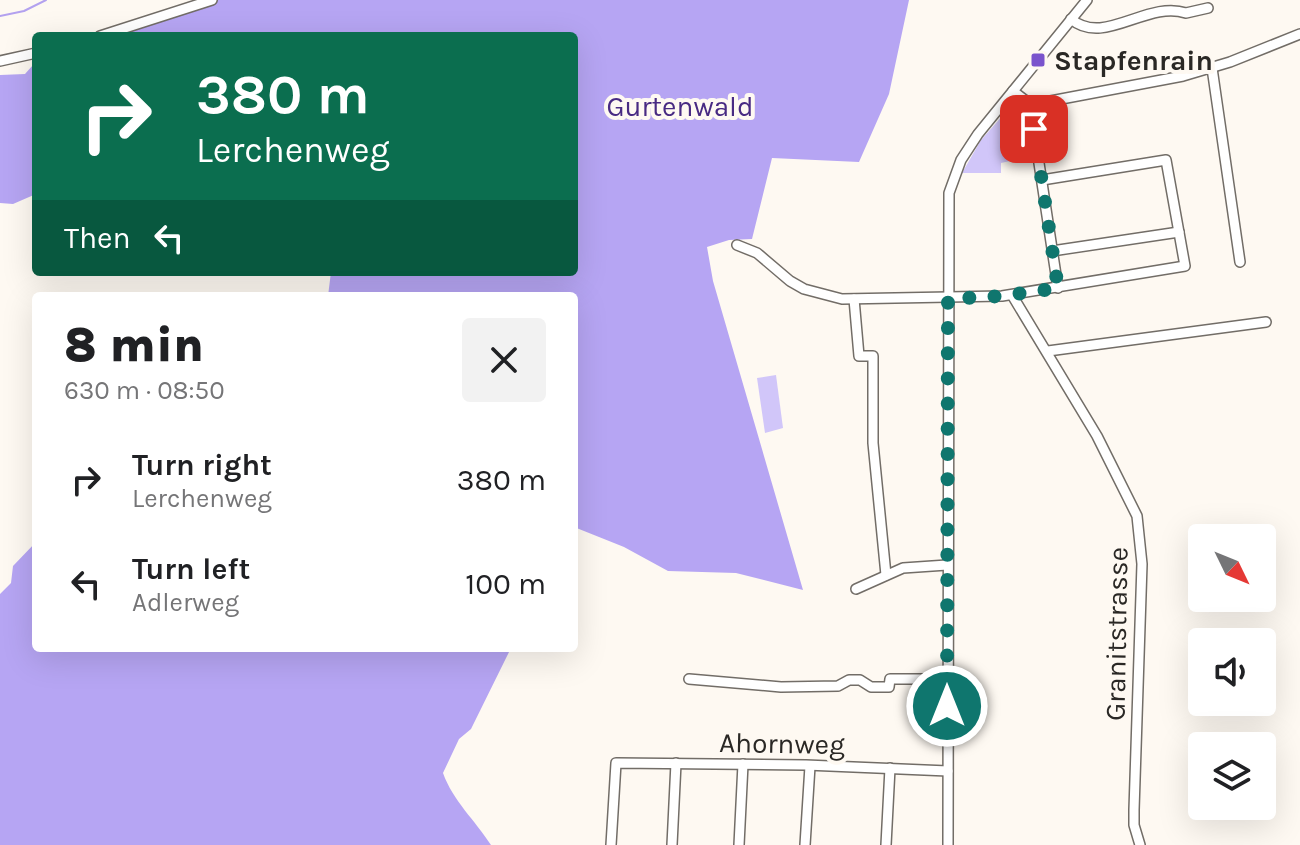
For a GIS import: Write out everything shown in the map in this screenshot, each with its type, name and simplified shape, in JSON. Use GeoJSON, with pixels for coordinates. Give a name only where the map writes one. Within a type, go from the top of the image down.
{"type":"FeatureCollection","features":[{"type":"Feature","properties":{"kind":"street"},"geometry":{"type":"LineString","coordinates":[[112,32],[212,0]]}},
{"type":"Feature","properties":{"kind":"street"},"geometry":{"type":"LineString","coordinates":[[948,845],[948,203],[952,182],[968,148],[1087,0]]}},
{"type":"Feature","properties":{"kind":"street"},"geometry":{"type":"LineString","coordinates":[[1071,19],[1080,27],[1090,29],[1145,12],[1175,7],[1186,13],[1208,8]]}},
{"type":"Feature","properties":{"kind":"street"},"geometry":{"type":"LineString","coordinates":[[1030,104],[1155,83],[1212,68],[1300,34]]}},
{"type":"Feature","properties":{"kind":"street"},"geometry":{"type":"LineString","coordinates":[[0,61],[32,54]]}},
{"type":"Feature","properties":{"kind":"street"},"geometry":{"type":"LineString","coordinates":[[1212,68],[1240,262]]}},
{"type":"Feature","properties":{"kind":"street"},"geometry":{"type":"LineString","coordinates":[[1013,91],[1030,104],[1058,288]]}},
{"type":"Feature","properties":{"kind":"street"},"geometry":{"type":"LineString","coordinates":[[737,245],[757,253],[804,289],[828,297],[854,299],[1012,295],[1185,266],[1166,160],[1042,180]]}},
{"type":"Feature","properties":{"kind":"street"},"geometry":{"type":"LineString","coordinates":[[1052,251],[1179,232]]}},
{"type":"Feature","properties":{"kind":"street","name":"Granitstrasse"},"geometry":{"type":"LineString","coordinates":[[1012,295],[1097,436],[1137,516],[1142,564],[1134,825],[1140,845]]}},
{"type":"Feature","properties":{"kind":"street"},"geometry":{"type":"LineString","coordinates":[[854,299],[859,356],[873,356],[873,443],[886,575]]}},
{"type":"Feature","properties":{"kind":"street"},"geometry":{"type":"LineString","coordinates":[[1048,351],[1266,322]]}},
{"type":"Feature","properties":{"kind":"street"},"geometry":{"type":"LineString","coordinates":[[856,589],[909,566],[947,565]]}},
{"type":"Feature","properties":{"kind":"street","name":"Ahornweg"},"geometry":{"type":"LineString","coordinates":[[689,679],[781,687],[838,686],[849,680],[860,680],[871,687],[889,687],[890,679],[946,679]]}},
{"type":"Feature","properties":{"kind":"street","name":"Ahornweg"},"geometry":{"type":"LineString","coordinates":[[611,845],[616,763],[948,771]]}},
{"type":"Feature","properties":{"kind":"street"},"geometry":{"type":"LineString","coordinates":[[672,845],[676,763]]}},
{"type":"Feature","properties":{"kind":"street"},"geometry":{"type":"LineString","coordinates":[[739,845],[743,764]]}},
{"type":"Feature","properties":{"kind":"street"},"geometry":{"type":"LineString","coordinates":[[805,845],[810,766]]}},
{"type":"Feature","properties":{"kind":"street"},"geometry":{"type":"LineString","coordinates":[[886,845],[890,768]]}},
{"type":"Feature","properties":{"kind":"shaded area"},"geometry":{"type":"Polygon","coordinates":[[[1012,105],[1025,108],[1033,156],[1001,163],[1001,173],[962,173],[981,140],[1012,105]]]}},
{"type":"Feature","properties":{"kind":"shaded area"},"geometry":{"type":"Polygon","coordinates":[[[776,375],[783,428],[765,433],[757,378],[776,375]]]}},
{"type":"Feature","properties":{"kind":"green space","name":"Gurtenwald"},"geometry":{"type":"Polygon","coordinates":[[[212,0],[909,0],[889,94],[859,162],[772,158],[752,239],[729,240],[707,247],[713,281],[803,590],[736,573],[668,571],[624,547],[578,529],[578,292],[328,292],[330,276],[578,276],[578,32],[120,32],[212,0]]]}},
{"type":"Feature","properties":{"kind":"green space"},"geometry":{"type":"Polygon","coordinates":[[[32,66],[32,196],[13,204],[0,203],[0,75],[25,74],[32,66]]]}},
{"type":"Feature","properties":{"kind":"green space"},"geometry":{"type":"Polygon","coordinates":[[[32,546],[32,652],[509,652],[471,729],[459,739],[443,773],[458,801],[491,845],[0,845],[0,594],[11,583],[13,566],[32,546]]]}},
{"type":"Feature","properties":{"kind":"waterway"},"geometry":{"type":"LineString","coordinates":[[0,16],[24,11],[46,0]]}},
{"type":"Feature","properties":{"kind":"place","name":"Stapfenrain"},"geometry":{"type":"Point","coordinates":[1038,60]}},
{"type":"Feature","properties":{"kind":"route"},"geometry":{"type":"LineString","coordinates":[[947,706],[948,299],[1058,288],[1034,129]]}}]}
